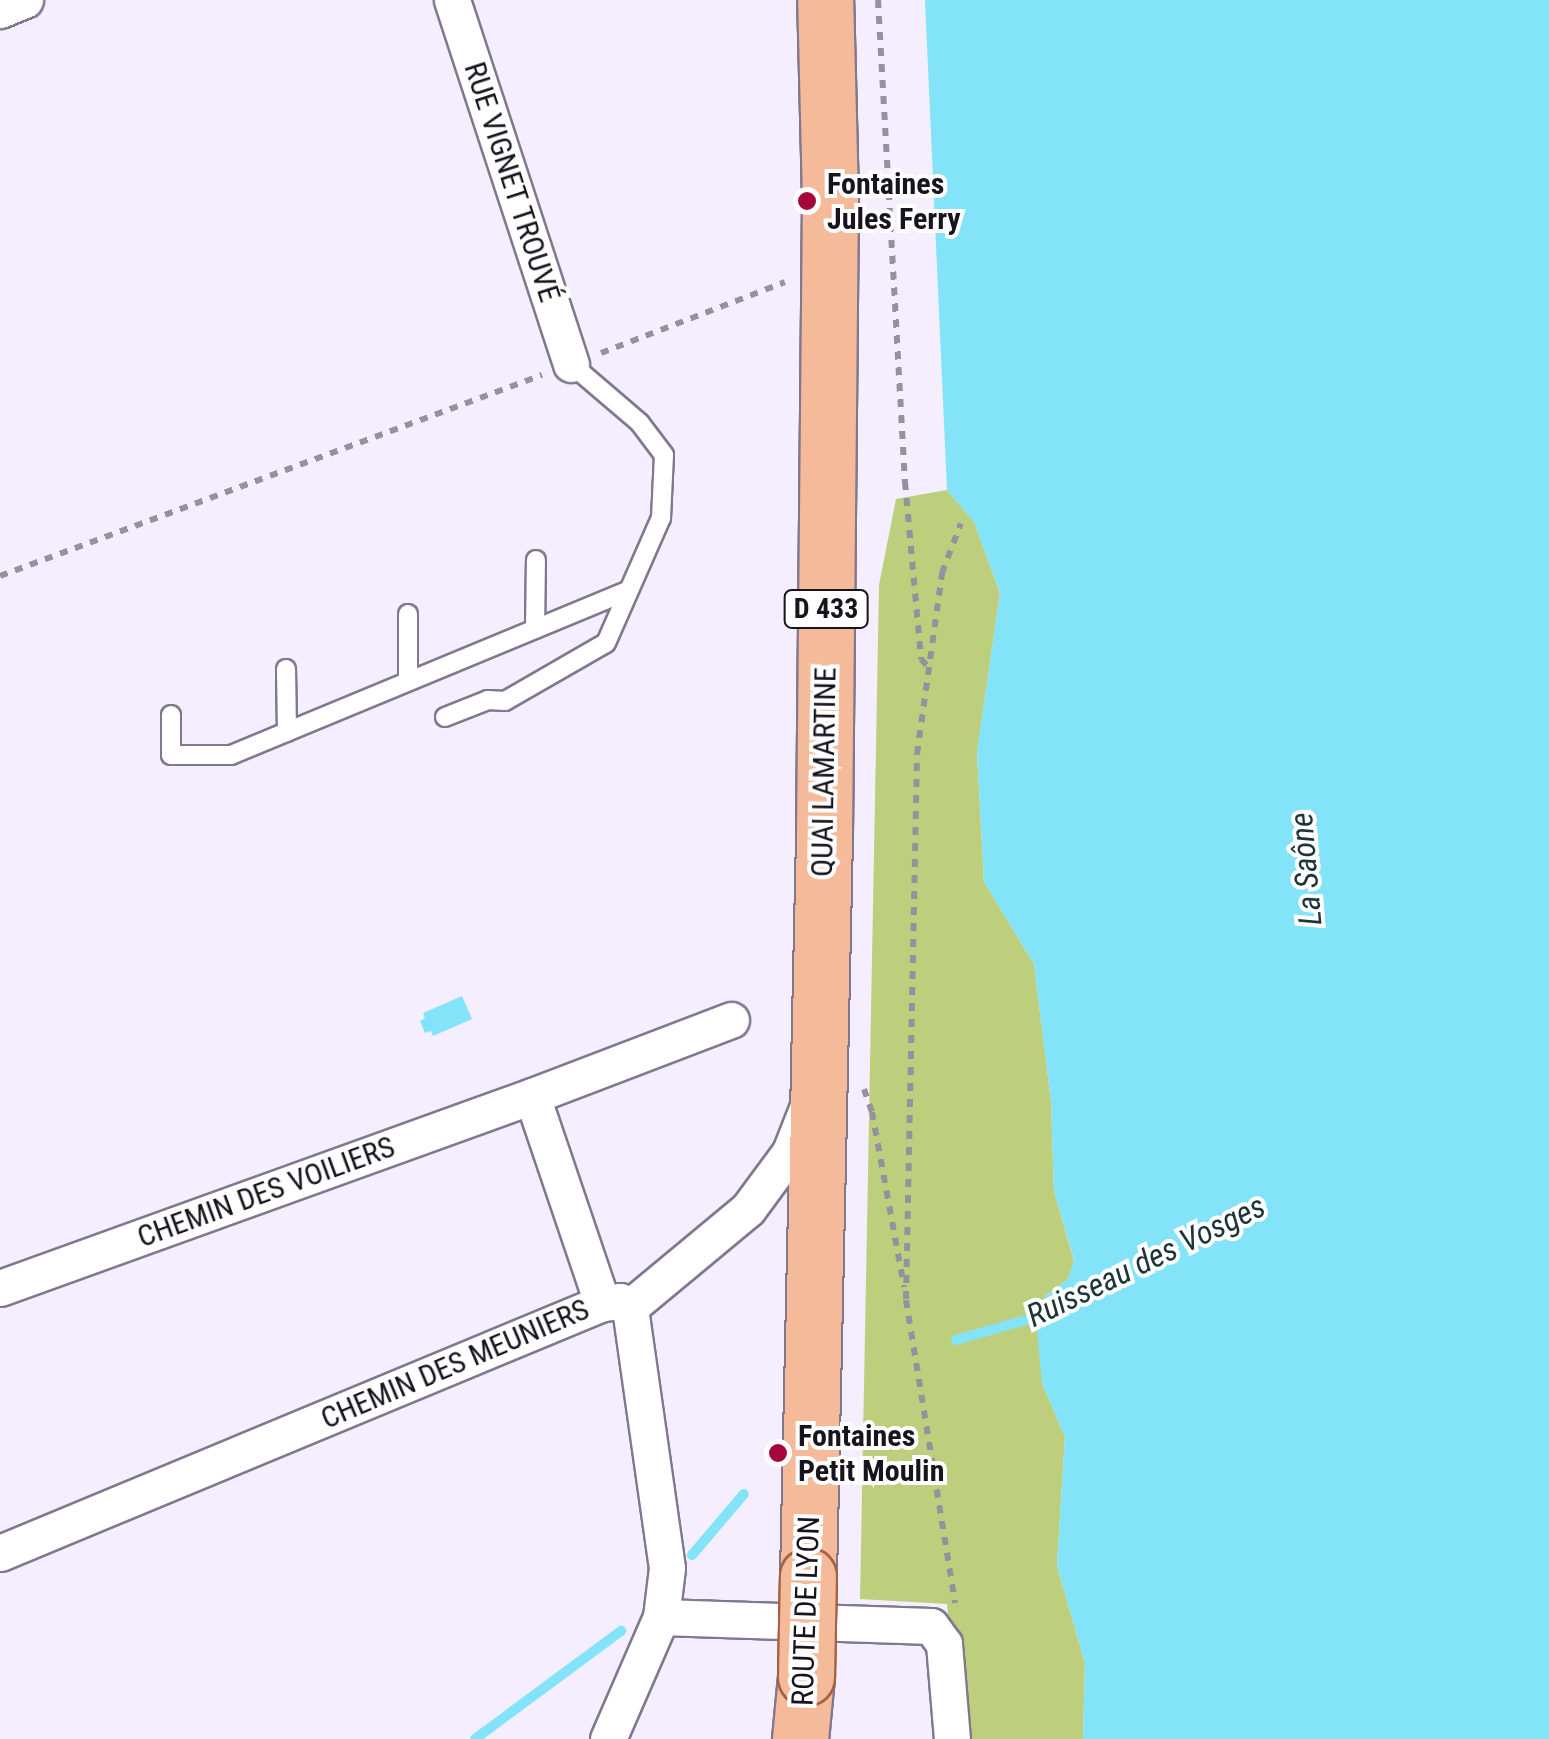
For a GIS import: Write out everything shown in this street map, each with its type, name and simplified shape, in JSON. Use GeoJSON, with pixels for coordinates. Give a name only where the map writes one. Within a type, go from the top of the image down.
{"type":"FeatureCollection","features":[{"type":"Feature","properties":{"kind":"main road","name":"QUAI LAMARTINE"},"geometry":{"type":"LineString","coordinates":[[812,1364],[839,1075],[825,0]]}},
{"type":"Feature","properties":{"kind":"main road","name":"ROUTE DE LYON"},"geometry":{"type":"LineString","coordinates":[[800,1739],[806,1678],[812,1364]]}},
{"type":"Feature","properties":{"kind":"street"},"geometry":{"type":"LineString","coordinates":[[0,10],[25,0]]}},
{"type":"Feature","properties":{"kind":"street","name":"RUE VIGNET TROUVÉ"},"geometry":{"type":"LineString","coordinates":[[452,0],[571,364]]}},
{"type":"Feature","properties":{"kind":"street","name":"CHEMIN DES VOILIERS"},"geometry":{"type":"LineString","coordinates":[[0,1288],[731,1020]]}},
{"type":"Feature","properties":{"kind":"street","name":"CHEMIN DES MEUNIERS"},"geometry":{"type":"LineString","coordinates":[[0,1554],[616,1305],[748,1209],[839,1075]]}},
{"type":"Feature","properties":{"kind":"street"},"geometry":{"type":"LineString","coordinates":[[532,1096],[616,1305],[664,1526],[667,1568],[661,1617],[608,1739]]}},
{"type":"Feature","properties":{"kind":"street"},"geometry":{"type":"LineString","coordinates":[[661,1617],[951,1629],[952,1739]]}},
{"type":"Feature","properties":{"kind":"lane"},"geometry":{"type":"LineString","coordinates":[[445,717],[488,700],[505,701],[606,643],[626,591],[662,518],[664,455],[640,424],[571,364]]}},
{"type":"Feature","properties":{"kind":"lane"},"geometry":{"type":"LineString","coordinates":[[535,629],[536,560]]}},
{"type":"Feature","properties":{"kind":"lane"},"geometry":{"type":"LineString","coordinates":[[171,715],[171,755],[232,754],[626,591]]}},
{"type":"Feature","properties":{"kind":"lane"},"geometry":{"type":"LineString","coordinates":[[408,614],[408,681]]}},
{"type":"Feature","properties":{"kind":"lane"},"geometry":{"type":"LineString","coordinates":[[286,669],[287,732]]}},
{"type":"Feature","properties":{"kind":"path"},"geometry":{"type":"LineString","coordinates":[[878,0],[906,482],[922,659],[929,669]]}},
{"type":"Feature","properties":{"kind":"path"},"geometry":{"type":"LineString","coordinates":[[0,576],[829,266]]}},
{"type":"Feature","properties":{"kind":"path"},"geometry":{"type":"LineString","coordinates":[[906,1300],[914,809],[942,574],[961,524]]}},
{"type":"Feature","properties":{"kind":"path"},"geometry":{"type":"LineString","coordinates":[[839,1075],[872,1112],[906,1300],[951,1629]]}},
{"type":"Feature","properties":{"kind":"green space"},"geometry":{"type":"Polygon","coordinates":[[[947,490],[974,522],[1000,593],[977,753],[984,882],[1034,964],[1051,1101],[1054,1191],[1074,1261],[1068,1279],[1045,1296],[1042,1383],[1065,1437],[1057,1566],[1085,1663],[1083,1739],[960,1739],[947,1604],[860,1599],[879,585],[896,499],[947,490]]]}},
{"type":"Feature","properties":{"kind":"water","name":"La Saône"},"geometry":{"type":"Polygon","coordinates":[[[925,0],[1549,0],[1549,1739],[1083,1739],[1085,1663],[1057,1566],[1065,1437],[1042,1383],[1036,1319],[1045,1296],[1068,1279],[1074,1260],[1054,1191],[1051,1101],[1034,964],[984,882],[977,752],[1000,593],[974,522],[947,490],[925,0]]]}},
{"type":"Feature","properties":{"kind":"water"},"geometry":{"type":"Polygon","coordinates":[[[462,996],[472,1019],[433,1036],[431,1031],[425,1033],[420,1021],[425,1018],[423,1013],[462,996]]]}},
{"type":"Feature","properties":{"kind":"waterway","name":"Ruisseau des Vosges"},"geometry":{"type":"LineString","coordinates":[[956,1340],[1046,1314]]}},
{"type":"Feature","properties":{"kind":"waterway","name":"Ruisseau des Vosges"},"geometry":{"type":"LineString","coordinates":[[692,1555],[744,1494]]}},
{"type":"Feature","properties":{"kind":"waterway","name":"Ruisseau des Vosges"},"geometry":{"type":"LineString","coordinates":[[475,1739],[621,1631]]}},
{"type":"Feature","properties":{"kind":"place","name":"Fontaines Jules Ferry"},"geometry":{"type":"Point","coordinates":[807,201]}},
{"type":"Feature","properties":{"kind":"place","name":"Fontaines Petit Moulin"},"geometry":{"type":"Point","coordinates":[778,1453]}}]}
